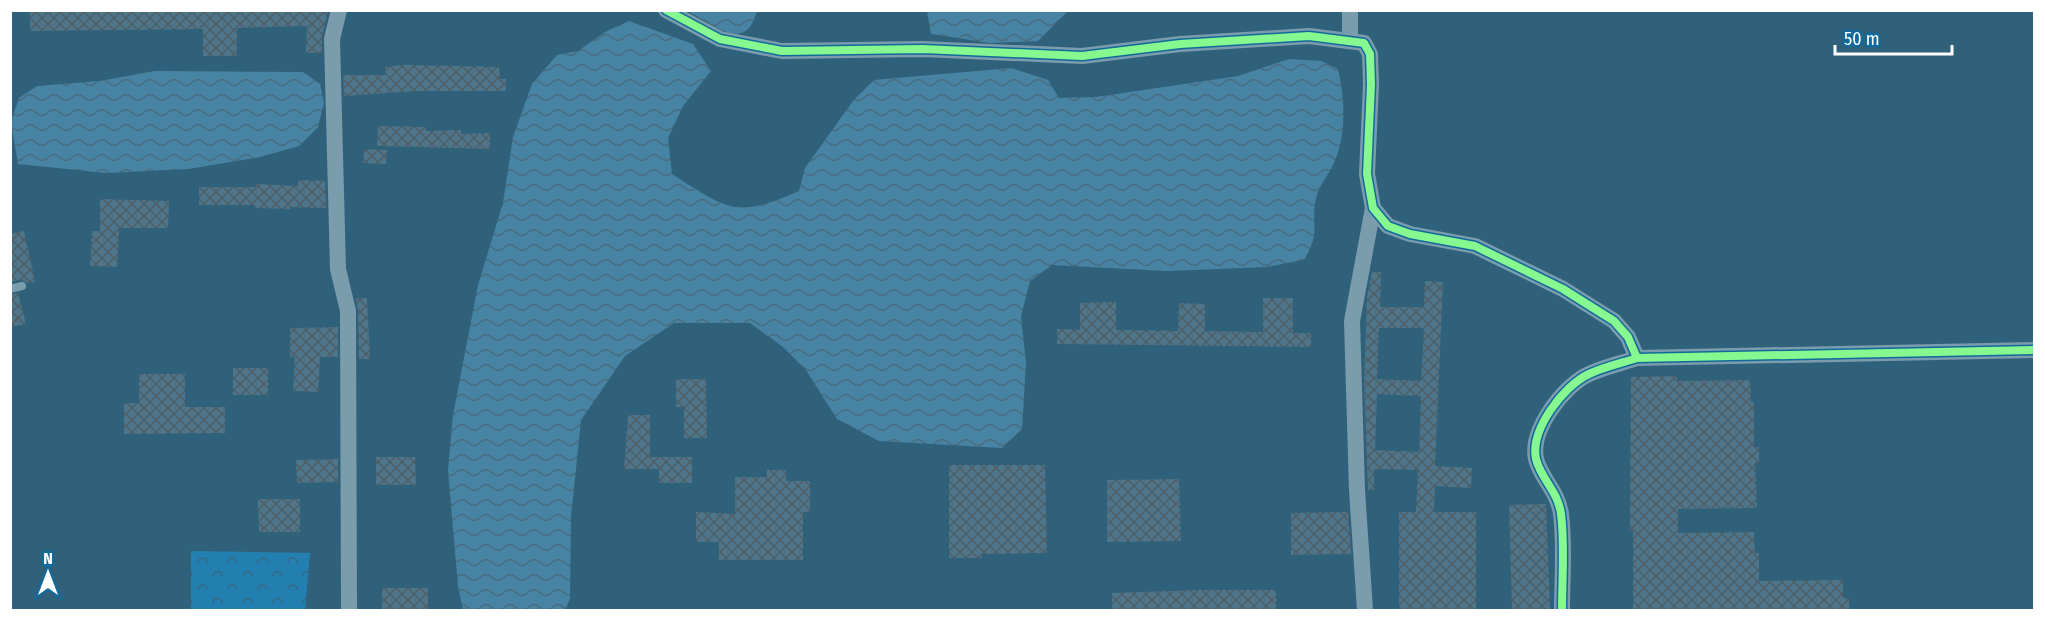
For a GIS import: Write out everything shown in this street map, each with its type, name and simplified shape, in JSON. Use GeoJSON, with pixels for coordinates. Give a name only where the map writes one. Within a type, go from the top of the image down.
{"type":"FeatureCollection","features":[{"type":"Feature","properties":{"kind":"street"},"geometry":{"type":"LineString","coordinates":[[339,10],[332,39],[338,268],[348,312],[349,610]]}},
{"type":"Feature","properties":{"kind":"street"},"geometry":{"type":"LineString","coordinates":[[666,10],[720,39],[782,51],[923,49],[1082,57],[1180,44],[1309,36],[1364,43],[1370,54],[1367,174],[1373,208],[1352,321],[1357,490],[1365,610]]}},
{"type":"Feature","properties":{"kind":"street"},"geometry":{"type":"LineString","coordinates":[[1350,10],[1350,42]]}},
{"type":"Feature","properties":{"kind":"street"},"geometry":{"type":"LineString","coordinates":[[1373,208],[1388,226],[1410,234],[1475,246],[1601,310],[1629,337],[1637,358]]}},
{"type":"Feature","properties":{"kind":"street"},"geometry":{"type":"LineString","coordinates":[[1563,610],[1561,514],[1555,491],[1537,462],[1535,448],[1541,427],[1560,397],[1588,374],[1637,358],[2034,350]]}},
{"type":"Feature","properties":{"kind":"lane"},"geometry":{"type":"LineString","coordinates":[[10,289],[22,286]]}},
{"type":"Feature","properties":{"kind":"green space"},"geometry":{"type":"Polygon","coordinates":[[[191,551],[310,553],[305,610],[191,610],[191,551]]]}},
{"type":"Feature","properties":{"kind":"water"},"geometry":{"type":"Polygon","coordinates":[[[927,10],[1068,11],[1038,41],[990,43],[931,34],[927,10]]]}},
{"type":"Feature","properties":{"kind":"water"},"geometry":{"type":"Polygon","coordinates":[[[688,11],[757,11],[749,28],[735,34],[718,29],[688,11]]]}},
{"type":"Feature","properties":{"kind":"water"},"geometry":{"type":"Polygon","coordinates":[[[629,21],[693,44],[711,71],[683,106],[668,138],[672,174],[720,203],[733,206],[760,205],[799,191],[805,168],[853,101],[874,80],[1011,68],[1048,80],[1059,98],[1096,97],[1238,76],[1289,59],[1321,61],[1338,69],[1343,104],[1343,130],[1338,154],[1316,198],[1313,242],[1304,260],[1266,267],[1167,271],[1052,265],[1030,281],[1021,316],[1026,363],[1022,429],[1002,448],[879,441],[837,419],[806,370],[783,347],[750,323],[674,323],[625,356],[581,420],[571,517],[570,599],[565,610],[463,610],[458,586],[448,470],[453,415],[478,285],[503,203],[513,137],[532,84],[557,55],[578,51],[605,32],[629,21]]]}},
{"type":"Feature","properties":{"kind":"water"},"geometry":{"type":"Polygon","coordinates":[[[155,71],[303,72],[320,84],[324,103],[318,127],[299,146],[260,157],[188,169],[106,173],[18,164],[11,122],[19,98],[37,86],[100,81],[155,71]]]}},
{"type":"Feature","properties":{"kind":"building"},"geometry":{"type":"Polygon","coordinates":[[[30,10],[328,10],[322,37],[322,53],[306,53],[307,26],[237,28],[237,56],[203,56],[203,29],[30,31],[30,10]]]}},
{"type":"Feature","properties":{"kind":"building"},"geometry":{"type":"Polygon","coordinates":[[[404,65],[499,67],[500,79],[506,79],[506,91],[417,91],[344,96],[343,75],[386,75],[385,67],[404,65]]]}},
{"type":"Feature","properties":{"kind":"building"},"geometry":{"type":"Polygon","coordinates":[[[378,126],[426,127],[426,131],[461,130],[461,134],[490,133],[490,149],[377,146],[378,126]]]}},
{"type":"Feature","properties":{"kind":"building"},"geometry":{"type":"Polygon","coordinates":[[[364,149],[387,150],[386,164],[363,163],[364,149]]]}},
{"type":"Feature","properties":{"kind":"building"},"geometry":{"type":"Polygon","coordinates":[[[298,180],[325,181],[326,208],[290,207],[290,209],[255,208],[255,205],[199,205],[199,187],[256,187],[256,184],[298,186],[298,180]]]}},
{"type":"Feature","properties":{"kind":"building"},"geometry":{"type":"Polygon","coordinates":[[[100,199],[169,201],[168,228],[119,228],[117,267],[90,266],[92,231],[100,231],[100,199]]]}},
{"type":"Feature","properties":{"kind":"building"},"geometry":{"type":"Polygon","coordinates":[[[24,231],[35,282],[28,283],[21,280],[10,282],[10,234],[24,231]]]}},
{"type":"Feature","properties":{"kind":"building"},"geometry":{"type":"Polygon","coordinates":[[[1372,272],[1381,272],[1380,307],[1424,307],[1425,281],[1443,282],[1435,466],[1472,468],[1471,488],[1435,486],[1434,512],[1476,512],[1476,610],[1399,610],[1399,512],[1416,512],[1418,470],[1374,469],[1374,490],[1368,490],[1364,381],[1367,298],[1372,272]],[[1379,328],[1377,379],[1421,381],[1424,328],[1379,328]],[[1377,394],[1375,450],[1419,452],[1421,396],[1377,394]]]}},
{"type":"Feature","properties":{"kind":"building"},"geometry":{"type":"Polygon","coordinates":[[[18,293],[26,324],[10,327],[10,295],[18,293]]]}},
{"type":"Feature","properties":{"kind":"building"},"geometry":{"type":"Polygon","coordinates":[[[356,298],[367,298],[370,359],[359,359],[356,298]]]}},
{"type":"Feature","properties":{"kind":"building"},"geometry":{"type":"Polygon","coordinates":[[[1263,298],[1293,298],[1293,333],[1311,333],[1311,347],[1057,344],[1057,329],[1080,330],[1080,303],[1116,302],[1116,330],[1178,331],[1179,303],[1205,304],[1205,331],[1263,332],[1263,298]]]}},
{"type":"Feature","properties":{"kind":"building"},"geometry":{"type":"Polygon","coordinates":[[[338,327],[338,357],[320,357],[318,392],[293,391],[295,357],[290,357],[290,328],[338,327]]]}},
{"type":"Feature","properties":{"kind":"building"},"geometry":{"type":"Polygon","coordinates":[[[233,368],[268,368],[268,395],[233,395],[233,368]]]}},
{"type":"Feature","properties":{"kind":"building"},"geometry":{"type":"Polygon","coordinates":[[[139,374],[185,374],[185,407],[225,407],[225,433],[124,434],[124,403],[139,403],[139,374]]]}},
{"type":"Feature","properties":{"kind":"building"},"geometry":{"type":"Polygon","coordinates":[[[1677,376],[1677,381],[1750,380],[1751,402],[1754,402],[1754,447],[1759,447],[1759,463],[1755,463],[1757,508],[1678,509],[1678,533],[1754,532],[1755,553],[1759,553],[1759,581],[1843,580],[1843,598],[1849,598],[1849,610],[1633,610],[1633,530],[1630,530],[1631,377],[1677,376]]]}},
{"type":"Feature","properties":{"kind":"building"},"geometry":{"type":"Polygon","coordinates":[[[676,379],[706,379],[707,438],[684,438],[684,407],[676,407],[676,379]]]}},
{"type":"Feature","properties":{"kind":"building"},"geometry":{"type":"Polygon","coordinates":[[[628,415],[650,415],[650,457],[692,457],[692,483],[659,483],[659,469],[624,469],[628,415]]]}},
{"type":"Feature","properties":{"kind":"building"},"geometry":{"type":"Polygon","coordinates":[[[376,457],[415,457],[416,485],[376,485],[376,457]]]}},
{"type":"Feature","properties":{"kind":"building"},"geometry":{"type":"Polygon","coordinates":[[[338,459],[338,482],[297,483],[296,460],[338,459]]]}},
{"type":"Feature","properties":{"kind":"building"},"geometry":{"type":"Polygon","coordinates":[[[949,465],[1045,465],[1047,553],[982,554],[982,558],[949,558],[949,465]]]}},
{"type":"Feature","properties":{"kind":"building"},"geometry":{"type":"Polygon","coordinates":[[[767,470],[786,470],[786,481],[810,481],[810,512],[803,512],[803,560],[719,560],[719,542],[696,542],[696,512],[735,514],[735,477],[767,477],[767,470]]]}},
{"type":"Feature","properties":{"kind":"building"},"geometry":{"type":"Polygon","coordinates":[[[1179,479],[1181,541],[1107,542],[1107,480],[1179,479]]]}},
{"type":"Feature","properties":{"kind":"building"},"geometry":{"type":"Polygon","coordinates":[[[258,499],[300,499],[300,532],[259,532],[258,499]]]}},
{"type":"Feature","properties":{"kind":"building"},"geometry":{"type":"Polygon","coordinates":[[[1546,504],[1550,610],[1512,610],[1509,505],[1546,504]]]}},
{"type":"Feature","properties":{"kind":"building"},"geometry":{"type":"Polygon","coordinates":[[[1348,512],[1351,554],[1291,555],[1291,513],[1348,512]]]}},
{"type":"Feature","properties":{"kind":"building"},"geometry":{"type":"Polygon","coordinates":[[[382,588],[428,588],[428,610],[382,610],[382,588]]]}},
{"type":"Feature","properties":{"kind":"building"},"geometry":{"type":"Polygon","coordinates":[[[1276,590],[1276,610],[1112,610],[1112,593],[1276,590]]]}},
{"type":"Feature","properties":{"kind":"cycle path"},"geometry":{"type":"LineString","coordinates":[[666,10],[720,39],[782,51],[923,49],[1082,56],[1180,44],[1309,36],[1364,43],[1370,54],[1371,84],[1367,174],[1373,208],[1388,226],[1410,234],[1475,246],[1563,289],[1614,321],[1628,337],[1637,358]]}},
{"type":"Feature","properties":{"kind":"cycle path"},"geometry":{"type":"LineString","coordinates":[[1562,610],[1561,514],[1557,499],[1538,466],[1535,448],[1538,435],[1550,410],[1569,388],[1589,374],[1637,358],[2034,350]]}}]}
